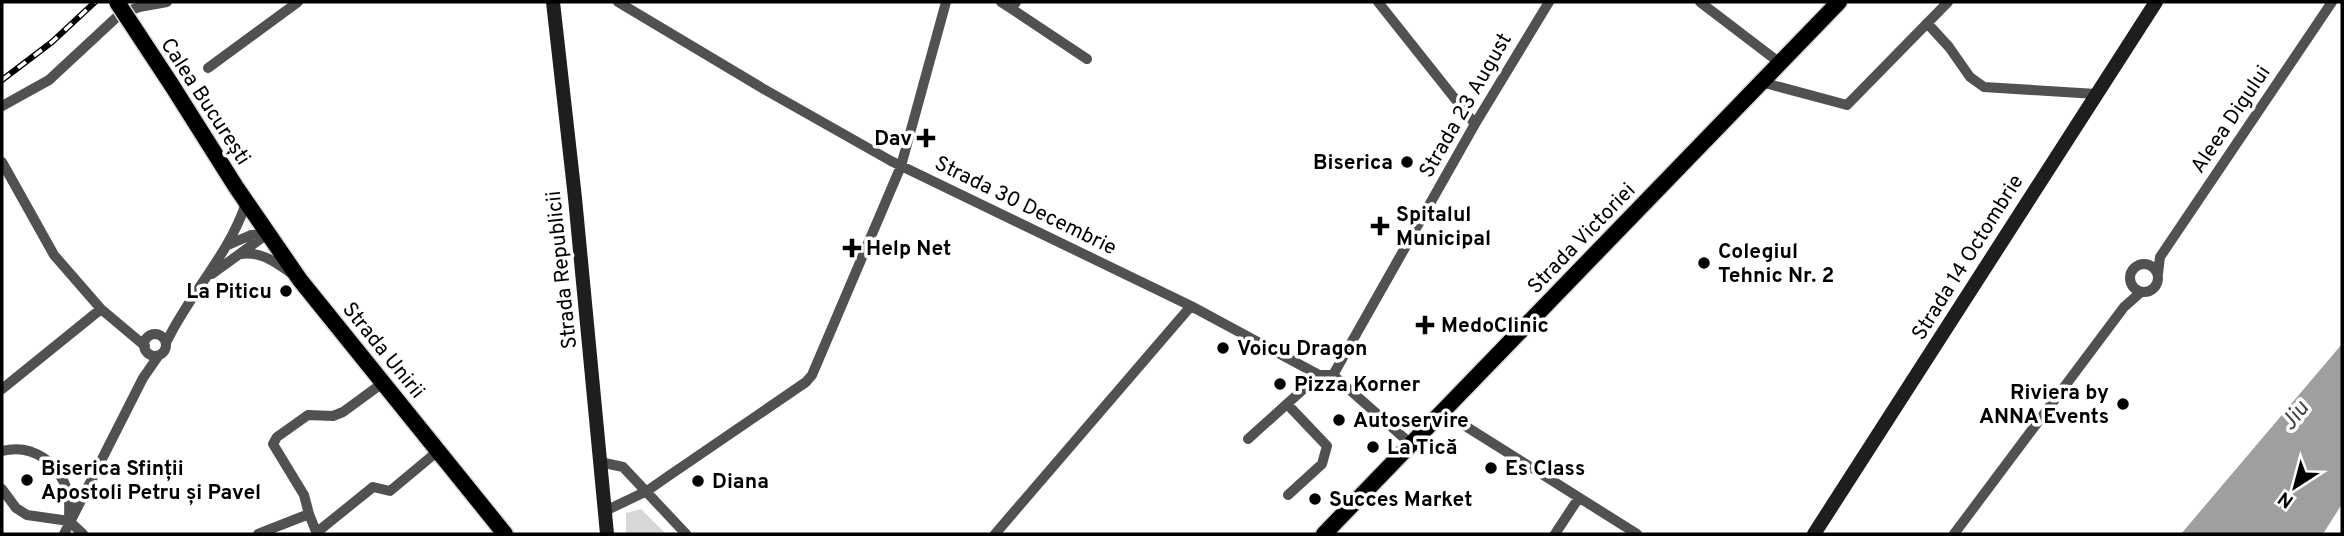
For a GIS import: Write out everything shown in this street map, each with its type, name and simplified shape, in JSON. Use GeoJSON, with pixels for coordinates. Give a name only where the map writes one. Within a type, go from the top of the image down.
{"type":"FeatureCollection","features":[{"type":"Feature","properties":{"kind":"main road","name":"Calea București"},"geometry":{"type":"LineString","coordinates":[[117,2],[236,187]]}},
{"type":"Feature","properties":{"kind":"main road","name":"Strada Victoriei"},"geometry":{"type":"LineString","coordinates":[[1324,534],[1839,2]]}},
{"type":"Feature","properties":{"kind":"main road","name":"Strada Unirii"},"geometry":{"type":"LineString","coordinates":[[236,187],[300,280],[505,534]]}},
{"type":"Feature","properties":{"kind":"street"},"geometry":{"type":"LineString","coordinates":[[2,106],[49,79],[119,15],[139,7],[166,2]]}},
{"type":"Feature","properties":{"kind":"street"},"geometry":{"type":"LineString","coordinates":[[208,68],[298,2]]}},
{"type":"Feature","properties":{"kind":"street","name":"Strada Republicii"},"geometry":{"type":"LineString","coordinates":[[553,2],[607,534]]}},
{"type":"Feature","properties":{"kind":"street","name":"Strada 30 Decembrie"},"geometry":{"type":"LineString","coordinates":[[618,2],[762,88],[901,166],[1191,306],[1319,375],[1333,375]]}},
{"type":"Feature","properties":{"kind":"street"},"geometry":{"type":"LineString","coordinates":[[604,511],[646,491],[806,382],[812,375],[901,166],[946,2]]}},
{"type":"Feature","properties":{"kind":"street"},"geometry":{"type":"LineString","coordinates":[[1001,2],[1014,5],[1087,59]]}},
{"type":"Feature","properties":{"kind":"street"},"geometry":{"type":"LineString","coordinates":[[1378,2],[1475,124]]}},
{"type":"Feature","properties":{"kind":"street","name":"Strada 23 August"},"geometry":{"type":"LineString","coordinates":[[1333,375],[1475,124],[1549,2]]}},
{"type":"Feature","properties":{"kind":"street"},"geometry":{"type":"LineString","coordinates":[[1700,2],[1780,63]]}},
{"type":"Feature","properties":{"kind":"street"},"geometry":{"type":"LineString","coordinates":[[1761,82],[1847,105],[1948,2]]}},
{"type":"Feature","properties":{"kind":"street","name":"Strada 14 Octombrie"},"geometry":{"type":"LineString","coordinates":[[1814,534],[2156,2]]}},
{"type":"Feature","properties":{"kind":"street","name":"Aleea Digului"},"geometry":{"type":"LineString","coordinates":[[2158,274],[2160,257],[2332,2]]}},
{"type":"Feature","properties":{"kind":"street"},"geometry":{"type":"LineString","coordinates":[[1927,23],[1949,47],[1970,77],[1984,87],[2096,94]]}},
{"type":"Feature","properties":{"kind":"street"},"geometry":{"type":"LineString","coordinates":[[2,162],[54,255],[101,309],[149,343],[153,356],[159,355]]}},
{"type":"Feature","properties":{"kind":"street"},"geometry":{"type":"LineString","coordinates":[[64,534],[143,378],[165,350],[178,318],[209,276],[246,203]]}},
{"type":"Feature","properties":{"kind":"street"},"geometry":{"type":"LineString","coordinates":[[227,245],[251,235],[267,234]]}},
{"type":"Feature","properties":{"kind":"street"},"geometry":{"type":"LineString","coordinates":[[209,276],[267,234]]}},
{"type":"Feature","properties":{"kind":"street"},"geometry":{"type":"LineString","coordinates":[[237,255],[260,255],[279,264],[300,280]]}},
{"type":"Feature","properties":{"kind":"street"},"geometry":{"type":"LineString","coordinates":[[2124,307],[2133,269],[2160,257]]}},
{"type":"Feature","properties":{"kind":"street"},"geometry":{"type":"LineString","coordinates":[[2131,283],[2141,292],[2149,292],[2155,288],[2158,274],[2147,264],[2139,265]]}},
{"type":"Feature","properties":{"kind":"street"},"geometry":{"type":"LineString","coordinates":[[1954,534],[2124,307],[2141,292]]}},
{"type":"Feature","properties":{"kind":"street"},"geometry":{"type":"LineString","coordinates":[[995,534],[1191,306]]}},
{"type":"Feature","properties":{"kind":"street"},"geometry":{"type":"LineString","coordinates":[[2,389],[101,309]]}},
{"type":"Feature","properties":{"kind":"street"},"geometry":{"type":"LineString","coordinates":[[143,378],[149,343],[178,318]]}},
{"type":"Feature","properties":{"kind":"street"},"geometry":{"type":"LineString","coordinates":[[149,343],[162,337],[166,343]]}},
{"type":"Feature","properties":{"kind":"street"},"geometry":{"type":"LineString","coordinates":[[1248,439],[1319,375]]}},
{"type":"Feature","properties":{"kind":"street"},"geometry":{"type":"LineString","coordinates":[[1333,375],[1412,445]]}},
{"type":"Feature","properties":{"kind":"street"},"geometry":{"type":"LineString","coordinates":[[384,382],[333,416],[309,415],[277,437],[273,444],[304,495],[316,533],[373,487],[390,491],[438,451]]}},
{"type":"Feature","properties":{"kind":"street"},"geometry":{"type":"LineString","coordinates":[[1288,405],[1327,446],[1322,464],[1288,495]]}},
{"type":"Feature","properties":{"kind":"street"},"geometry":{"type":"LineString","coordinates":[[1443,412],[1637,534]]}},
{"type":"Feature","properties":{"kind":"street"},"geometry":{"type":"LineString","coordinates":[[2,451],[30,451],[54,465],[68,496],[69,521]]}},
{"type":"Feature","properties":{"kind":"street"},"geometry":{"type":"LineString","coordinates":[[600,462],[622,467],[686,534]]}},
{"type":"Feature","properties":{"kind":"street"},"geometry":{"type":"LineString","coordinates":[[2,489],[16,508],[27,515],[69,521],[83,534]]}},
{"type":"Feature","properties":{"kind":"street"},"geometry":{"type":"LineString","coordinates":[[1555,534],[1578,499]]}},
{"type":"Feature","properties":{"kind":"street"},"geometry":{"type":"LineString","coordinates":[[258,534],[309,514]]}},
{"type":"Feature","properties":{"kind":"shaded area"},"geometry":{"type":"Polygon","coordinates":[[[641,509],[666,534],[626,534],[626,513],[641,509]]]}},
{"type":"Feature","properties":{"kind":"water","name":"Jiu"},"geometry":{"type":"Polygon","coordinates":[[[2342,344],[2342,504],[2323,534],[2181,534],[2342,344]]]}},
{"type":"Feature","properties":{"kind":"railway"},"geometry":{"type":"LineString","coordinates":[[2,80],[52,42],[95,2]]}},
{"type":"Feature","properties":{"kind":"place","name":"Dav"},"geometry":{"type":"Point","coordinates":[926,138]}},
{"type":"Feature","properties":{"kind":"place","name":"Biserica"},"geometry":{"type":"Point","coordinates":[1407,162]}},
{"type":"Feature","properties":{"kind":"place","name":"Spitalul Municipal"},"geometry":{"type":"Point","coordinates":[1380,226]}},
{"type":"Feature","properties":{"kind":"place","name":"Help Net"},"geometry":{"type":"Point","coordinates":[852,248]}},
{"type":"Feature","properties":{"kind":"place","name":"Colegiul Tehnic Nr. 2"},"geometry":{"type":"Point","coordinates":[1704,263]}},
{"type":"Feature","properties":{"kind":"place","name":"La Piticu"},"geometry":{"type":"Point","coordinates":[286,291]}},
{"type":"Feature","properties":{"kind":"place","name":"MedoClinic"},"geometry":{"type":"Point","coordinates":[1425,325]}},
{"type":"Feature","properties":{"kind":"place","name":"Voicu Dragon"},"geometry":{"type":"Point","coordinates":[1223,348]}},
{"type":"Feature","properties":{"kind":"place","name":"Pizza Korner"},"geometry":{"type":"Point","coordinates":[1280,384]}},
{"type":"Feature","properties":{"kind":"place","name":"Riviera by ANNA Events"},"geometry":{"type":"Point","coordinates":[2123,404]}},
{"type":"Feature","properties":{"kind":"place","name":"Autoservire"},"geometry":{"type":"Point","coordinates":[1339,420]}},
{"type":"Feature","properties":{"kind":"place","name":"La Tică"},"geometry":{"type":"Point","coordinates":[1373,447]}},
{"type":"Feature","properties":{"kind":"place","name":"Es Class"},"geometry":{"type":"Point","coordinates":[1491,468]}},
{"type":"Feature","properties":{"kind":"place","name":"Biserica Sfinții Apostoli Petru și Pavel"},"geometry":{"type":"Point","coordinates":[27,480]}},
{"type":"Feature","properties":{"kind":"place","name":"Diana"},"geometry":{"type":"Point","coordinates":[698,481]}},
{"type":"Feature","properties":{"kind":"place","name":"Succes Market"},"geometry":{"type":"Point","coordinates":[1315,499]}}]}
